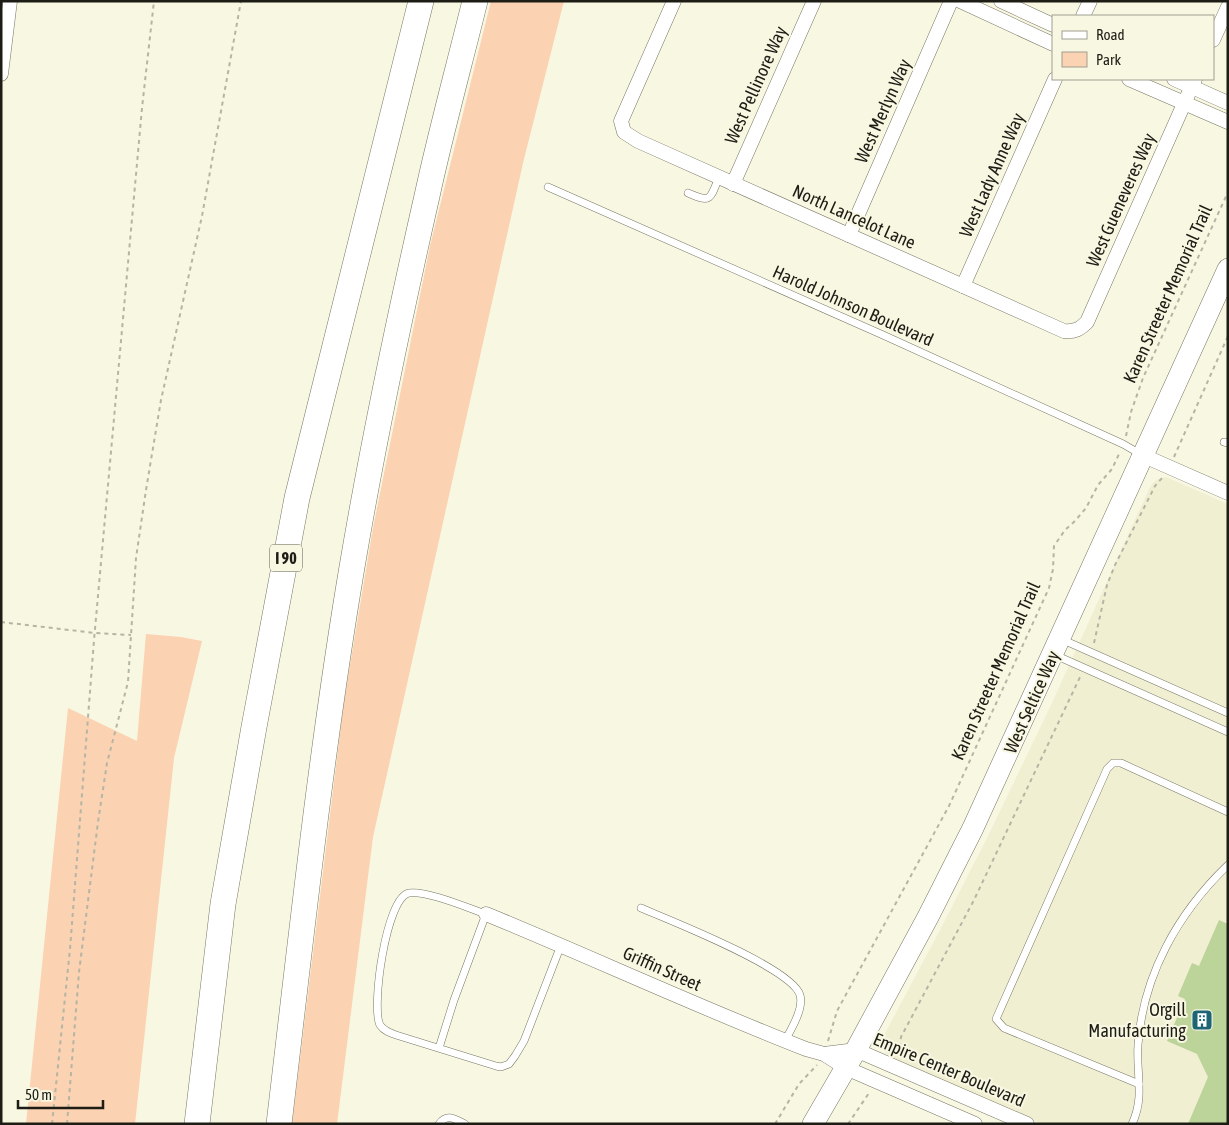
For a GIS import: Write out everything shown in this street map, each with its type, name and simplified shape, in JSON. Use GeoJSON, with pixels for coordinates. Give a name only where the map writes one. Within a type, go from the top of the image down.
{"type":"FeatureCollection","features":[{"type":"Feature","properties":{"kind":"highway","name":"I 90"},"geometry":{"type":"LineString","coordinates":[[197,1124],[223,904],[255,718],[298,498],[421,1]]}},
{"type":"Feature","properties":{"kind":"highway"},"geometry":{"type":"LineString","coordinates":[[279,1124],[315,826],[335,674],[352,566],[371,458],[425,204],[475,1]]}},
{"type":"Feature","properties":{"kind":"main road","name":"West Seltice Way"},"geometry":{"type":"LineString","coordinates":[[813,1124],[851,1059],[928,917],[973,828],[1228,269]]}},
{"type":"Feature","properties":{"kind":"street"},"geometry":{"type":"LineString","coordinates":[[1,74],[10,1]]}},
{"type":"Feature","properties":{"kind":"street","name":"North Lancelot Lane"},"geometry":{"type":"LineString","coordinates":[[674,1],[621,121],[622,128],[630,137],[1064,331],[1075,331]]}},
{"type":"Feature","properties":{"kind":"street","name":"West Pellinore Way"},"geometry":{"type":"LineString","coordinates":[[732,184],[814,1]]}},
{"type":"Feature","properties":{"kind":"street","name":"West Merlyn Way"},"geometry":{"type":"LineString","coordinates":[[848,235],[951,1]]}},
{"type":"Feature","properties":{"kind":"street"},"geometry":{"type":"LineString","coordinates":[[960,1],[1052,44]]}},
{"type":"Feature","properties":{"kind":"street"},"geometry":{"type":"LineString","coordinates":[[1001,1],[1052,25]]}},
{"type":"Feature","properties":{"kind":"street"},"geometry":{"type":"LineString","coordinates":[[1083,15],[1090,1]]}},
{"type":"Feature","properties":{"kind":"street"},"geometry":{"type":"LineString","coordinates":[[1214,38],[1228,7]]}},
{"type":"Feature","properties":{"kind":"street","name":"West Lady Anne Way"},"geometry":{"type":"LineString","coordinates":[[963,286],[1055,80]]}},
{"type":"Feature","properties":{"kind":"street"},"geometry":{"type":"LineString","coordinates":[[1132,80],[1228,122]]}},
{"type":"Feature","properties":{"kind":"street"},"geometry":{"type":"LineString","coordinates":[[1179,80],[1194,83],[1228,103]]}},
{"type":"Feature","properties":{"kind":"street","name":"West Gueneveres Way"},"geometry":{"type":"LineString","coordinates":[[1075,331],[1087,322],[1194,83]]}},
{"type":"Feature","properties":{"kind":"street"},"geometry":{"type":"LineString","coordinates":[[1144,456],[1228,492]]}},
{"type":"Feature","properties":{"kind":"street","name":"Griffin Street"},"geometry":{"type":"LineString","coordinates":[[486,914],[561,945],[688,1002],[785,1041],[824,1054],[851,1059]]}},
{"type":"Feature","properties":{"kind":"street","name":"Griffin Street"},"geometry":{"type":"LineString","coordinates":[[824,1054],[851,1059]]}},
{"type":"Feature","properties":{"kind":"street"},"geometry":{"type":"LineString","coordinates":[[851,1059],[877,1081],[974,1124]]}},
{"type":"Feature","properties":{"kind":"street","name":"Empire Center Boulevard"},"geometry":{"type":"LineString","coordinates":[[851,1059],[899,1068],[1027,1124]]}},
{"type":"Feature","properties":{"kind":"street"},"geometry":{"type":"LineString","coordinates":[[908,1095],[916,1076]]}},
{"type":"Feature","properties":{"kind":"lane"},"geometry":{"type":"LineString","coordinates":[[688,193],[704,200],[709,198],[719,178]]}},
{"type":"Feature","properties":{"kind":"lane","name":"Harold Johnson Boulevard"},"geometry":{"type":"LineString","coordinates":[[548,187],[883,335],[1123,444],[1144,456]]}},
{"type":"Feature","properties":{"kind":"lane"},"geometry":{"type":"LineString","coordinates":[[1057,647],[1228,713]]}},
{"type":"Feature","properties":{"kind":"lane"},"geometry":{"type":"LineString","coordinates":[[1057,647],[1228,732]]}},
{"type":"Feature","properties":{"kind":"lane"},"geometry":{"type":"LineString","coordinates":[[1139,1084],[1004,1028],[996,1019],[1107,769],[1113,763],[1121,763],[1228,812]]}},
{"type":"Feature","properties":{"kind":"lane"},"geometry":{"type":"LineString","coordinates":[[1135,1123],[1140,1100],[1139,1029],[1144,1002],[1167,943],[1187,911],[1212,879],[1228,864]]}},
{"type":"Feature","properties":{"kind":"lane"},"geometry":{"type":"LineString","coordinates":[[439,1048],[454,1000],[486,914],[420,893],[407,893],[398,900],[387,928],[377,1004],[380,1024],[385,1031],[496,1066],[508,1064],[524,1040],[561,945]]}},
{"type":"Feature","properties":{"kind":"lane"},"geometry":{"type":"LineString","coordinates":[[641,908],[749,956],[791,982],[800,995],[800,1007],[785,1041]]}},
{"type":"Feature","properties":{"kind":"lane"},"geometry":{"type":"LineString","coordinates":[[439,1124],[446,1117],[466,1124]]}},
{"type":"Feature","properties":{"kind":"path"},"geometry":{"type":"LineString","coordinates":[[52,1124],[70,939],[95,633],[147,54],[154,1]]}},
{"type":"Feature","properties":{"kind":"path"},"geometry":{"type":"LineString","coordinates":[[68,1124],[72,1044],[79,972],[97,831],[108,763],[128,682],[136,558],[161,400],[202,216],[241,1]]}},
{"type":"Feature","properties":{"kind":"path","name":"Karen Streeter Memorial Trail"},"geometry":{"type":"LineString","coordinates":[[775,1124],[799,1084],[816,1068],[824,1054],[837,1011],[949,806],[1052,578],[1054,546],[1065,530],[1086,508],[1098,485],[1118,458],[1143,378],[1228,192]]}},
{"type":"Feature","properties":{"kind":"path"},"geometry":{"type":"LineString","coordinates":[[1094,646],[1106,592],[1115,565],[1155,486],[1170,467],[1228,336]]}},
{"type":"Feature","properties":{"kind":"path"},"geometry":{"type":"LineString","coordinates":[[1,622],[95,633],[131,635]]}},
{"type":"Feature","properties":{"kind":"path"},"geometry":{"type":"LineString","coordinates":[[899,1068],[901,1037],[974,900],[1081,677]]}},
{"type":"Feature","properties":{"kind":"path"},"geometry":{"type":"LineString","coordinates":[[848,1124],[877,1081]]}},
{"type":"Feature","properties":{"kind":"shaded area"},"geometry":{"type":"Polygon","coordinates":[[[1166,477],[1228,504],[1228,1124],[1042,1124],[894,1059],[881,1046],[882,1039],[988,836],[1051,705],[1149,489],[1158,479],[1166,477]]]}},
{"type":"Feature","properties":{"kind":"green space"},"geometry":{"type":"Polygon","coordinates":[[[491,1],[564,1],[523,163],[373,837],[337,1124],[292,1124],[344,701],[373,528],[430,246],[491,1]]]}},
{"type":"Feature","properties":{"kind":"green space"},"geometry":{"type":"Polygon","coordinates":[[[146,634],[202,641],[174,758],[135,1124],[26,1124],[68,708],[137,741],[146,634]]]}},
{"type":"Feature","properties":{"kind":"building","name":"Orgill Manufacturing"},"geometry":{"type":"Polygon","coordinates":[[[1219,920],[1228,924],[1228,1124],[1188,1124],[1208,1077],[1197,1054],[1167,1041],[1185,999],[1178,996],[1192,963],[1199,966],[1219,920]]]}},
{"type":"Feature","properties":{"kind":"place","name":"Orgill Manufacturing"},"geometry":{"type":"Point","coordinates":[1202,1020]}}]}
